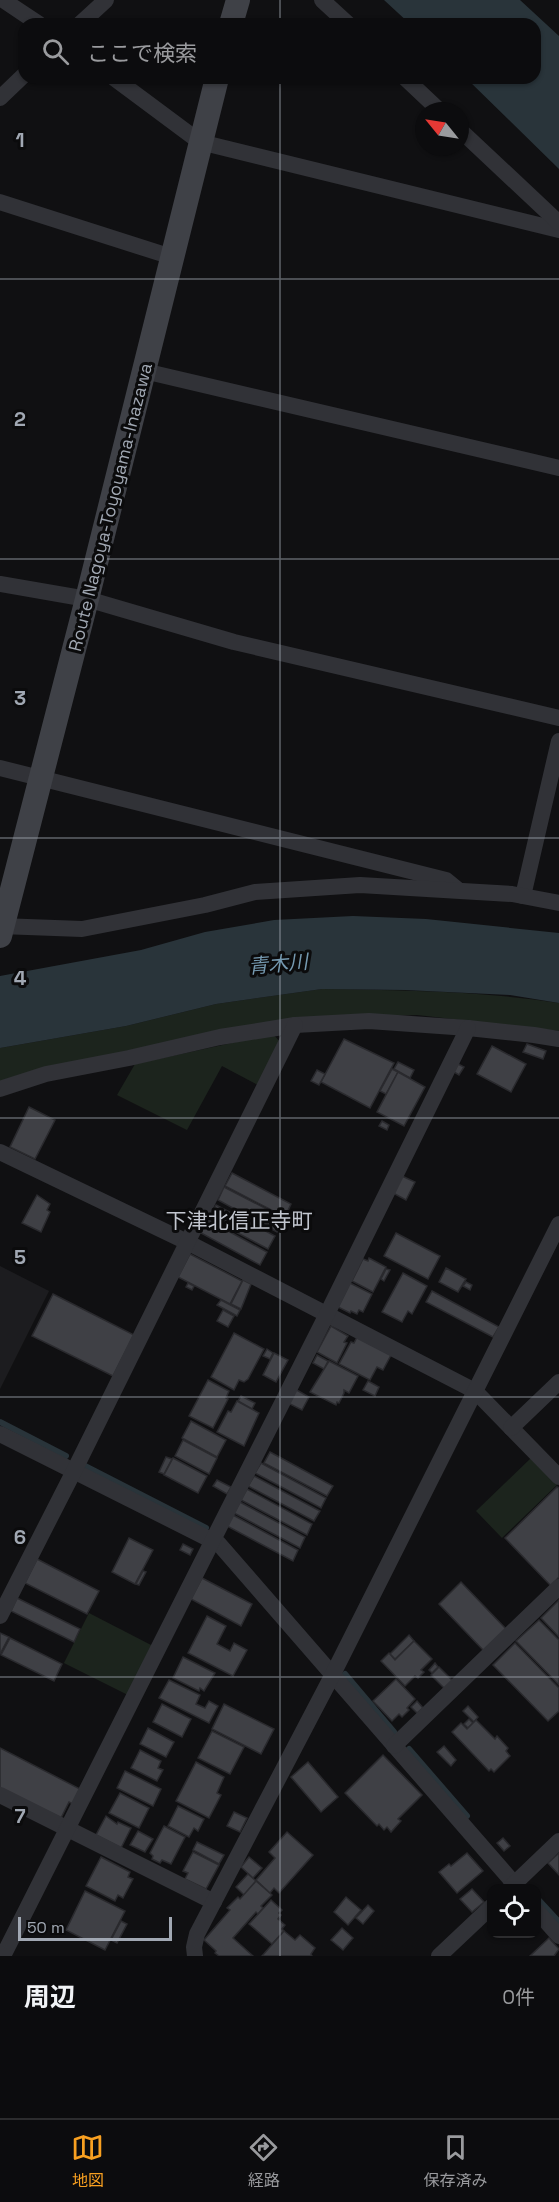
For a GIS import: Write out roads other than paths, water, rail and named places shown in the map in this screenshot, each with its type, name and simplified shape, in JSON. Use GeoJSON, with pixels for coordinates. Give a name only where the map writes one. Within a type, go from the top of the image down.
{"type":"FeatureCollection","features":[{"type":"Feature","properties":{"kind":"main road"},"geometry":{"type":"LineString","coordinates":[[233,18],[238,0]]}},
{"type":"Feature","properties":{"kind":"main road","name":"Route Nagoya-Toyoyama-Inazawa"},"geometry":{"type":"LineString","coordinates":[[1,929],[87,599],[215,84]]}},
{"type":"Feature","properties":{"kind":"street"},"geometry":{"type":"LineString","coordinates":[[3,0],[30,18]]}},
{"type":"Feature","properties":{"kind":"street"},"geometry":{"type":"LineString","coordinates":[[86,18],[106,0]]}},
{"type":"Feature","properties":{"kind":"street"},"geometry":{"type":"LineString","coordinates":[[322,0],[342,18]]}},
{"type":"Feature","properties":{"kind":"street"},"geometry":{"type":"LineString","coordinates":[[0,98],[18,81]]}},
{"type":"Feature","properties":{"kind":"street"},"geometry":{"type":"LineString","coordinates":[[122,84],[200,142],[559,230]]}},
{"type":"Feature","properties":{"kind":"street"},"geometry":{"type":"LineString","coordinates":[[411,84],[430,102]]}},
{"type":"Feature","properties":{"kind":"street"},"geometry":{"type":"LineString","coordinates":[[469,139],[559,224]]}},
{"type":"Feature","properties":{"kind":"street"},"geometry":{"type":"LineString","coordinates":[[0,202],[172,257]]}},
{"type":"Feature","properties":{"kind":"street"},"geometry":{"type":"LineString","coordinates":[[144,371],[559,468]]}},
{"type":"Feature","properties":{"kind":"street"},"geometry":{"type":"LineString","coordinates":[[0,584],[87,599],[234,642],[559,718]]}},
{"type":"Feature","properties":{"kind":"street"},"geometry":{"type":"LineString","coordinates":[[523,896],[559,741]]}},
{"type":"Feature","properties":{"kind":"street"},"geometry":{"type":"LineString","coordinates":[[0,768],[446,880],[460,891]]}},
{"type":"Feature","properties":{"kind":"street"},"geometry":{"type":"LineString","coordinates":[[1,929],[82,929],[205,905],[255,892],[360,885],[523,896],[559,903]]}},
{"type":"Feature","properties":{"kind":"street"},"geometry":{"type":"LineString","coordinates":[[0,1089],[46,1074],[129,1058],[220,1036],[295,1024],[369,1022],[468,1028],[559,1039]]}},
{"type":"Feature","properties":{"kind":"street"},"geometry":{"type":"LineString","coordinates":[[0,1616],[74,1472],[295,1024]]}},
{"type":"Feature","properties":{"kind":"street"},"geometry":{"type":"LineString","coordinates":[[3,1956],[327,1314],[468,1028]]}},
{"type":"Feature","properties":{"kind":"street"},"geometry":{"type":"LineString","coordinates":[[0,1152],[187,1242],[476,1391],[559,1477]]}},
{"type":"Feature","properties":{"kind":"street"},"geometry":{"type":"LineString","coordinates":[[195,1956],[194,1947],[197,1934],[332,1676],[559,1224]]}},
{"type":"Feature","properties":{"kind":"street"},"geometry":{"type":"LineString","coordinates":[[511,1428],[559,1382]]}},
{"type":"Feature","properties":{"kind":"street"},"geometry":{"type":"LineString","coordinates":[[0,1434],[219,1544],[511,1884]]}},
{"type":"Feature","properties":{"kind":"street"},"geometry":{"type":"LineString","coordinates":[[394,1746],[559,1587]]}},
{"type":"Feature","properties":{"kind":"street"},"geometry":{"type":"LineString","coordinates":[[0,1795],[214,1902]]}},
{"type":"Feature","properties":{"kind":"street"},"geometry":{"type":"LineString","coordinates":[[517,1884],[559,1841]]}},
{"type":"Feature","properties":{"kind":"street"},"geometry":{"type":"LineString","coordinates":[[439,1956],[487,1911]]}},
{"type":"Feature","properties":{"kind":"street"},"geometry":{"type":"LineString","coordinates":[[541,1915],[559,1936]]}},
{"type":"Feature","properties":{"kind":"water"},"geometry":{"type":"Polygon","coordinates":[[[384,0],[520,0],[540,18],[404,18],[384,0]]]}},
{"type":"Feature","properties":{"kind":"water"},"geometry":{"type":"Polygon","coordinates":[[[541,19],[559,36],[559,169],[472,84],[541,84],[541,19]]]}},
{"type":"Feature","properties":{"kind":"water","name":"青木川"},"geometry":{"type":"Polygon","coordinates":[[[353,916],[426,919],[559,933],[559,1003],[510,995],[322,989],[216,1004],[126,1026],[0,1048],[0,976],[141,950],[205,932],[274,920],[353,916]]]}},
{"type":"Feature","properties":{"kind":"waterway"},"geometry":{"type":"LineString","coordinates":[[0,1422],[66,1456]]}},
{"type":"Feature","properties":{"kind":"waterway"},"geometry":{"type":"LineString","coordinates":[[85,1466],[206,1528]]}},
{"type":"Feature","properties":{"kind":"waterway"},"geometry":{"type":"LineString","coordinates":[[345,1674],[394,1732]]}},
{"type":"Feature","properties":{"kind":"waterway"},"geometry":{"type":"LineString","coordinates":[[409,1749],[467,1816]]}},
{"type":"Feature","properties":{"kind":"waterway"},"geometry":{"type":"LineString","coordinates":[[541,1902],[559,1922]]}},
{"type":"Feature","properties":{"kind":"district","name":"下津北信正寺町"},"geometry":{"type":"Point","coordinates":[239,1220]}}]}
